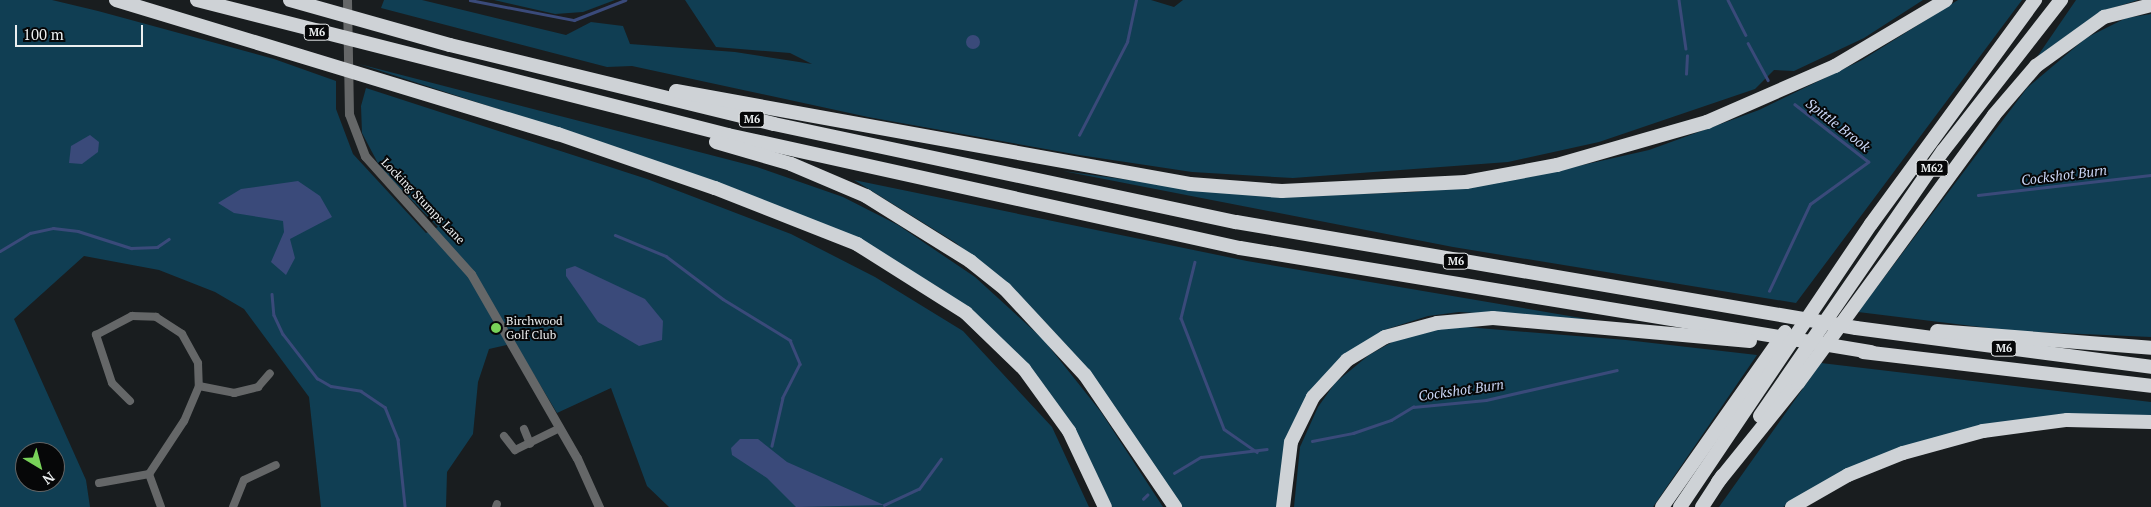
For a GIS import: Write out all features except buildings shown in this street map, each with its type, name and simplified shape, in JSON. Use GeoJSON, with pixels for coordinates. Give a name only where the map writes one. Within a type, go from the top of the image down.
{"type":"FeatureCollection","features":[{"type":"Feature","properties":{"kind":"highway"},"geometry":{"type":"LineString","coordinates":[[116,0],[558,134],[732,194],[857,244],[966,313],[1024,369],[1069,431],[1105,507]]}},
{"type":"Feature","properties":{"kind":"highway","name":"M6"},"geometry":{"type":"LineString","coordinates":[[196,0],[438,64],[737,138],[1240,248],[1871,352],[2151,386]]}},
{"type":"Feature","properties":{"kind":"highway","name":"M6"},"geometry":{"type":"LineString","coordinates":[[290,0],[450,45],[774,124],[1236,222],[1856,328],[2151,367]]}},
{"type":"Feature","properties":{"kind":"highway"},"geometry":{"type":"LineString","coordinates":[[450,45],[1090,169],[1190,184],[1282,191],[1369,189],[1466,182],[1558,165],[1707,122],[1835,66],[1946,0]]}},
{"type":"Feature","properties":{"kind":"highway","name":"M62"},"geometry":{"type":"LineString","coordinates":[[1680,507],[1760,377],[1822,286],[1871,224],[2035,0]]}},
{"type":"Feature","properties":{"kind":"highway","name":"M62"},"geometry":{"type":"LineString","coordinates":[[1792,382],[1848,290],[1943,151],[2061,0]]}},
{"type":"Feature","properties":{"kind":"highway"},"geometry":{"type":"LineString","coordinates":[[1702,507],[1718,482],[1792,382],[2036,66],[2104,17],[2151,4]]}},
{"type":"Feature","properties":{"kind":"highway"},"geometry":{"type":"LineString","coordinates":[[438,64],[791,164],[902,216],[970,261],[1035,319],[1085,375],[1175,507]]}},
{"type":"Feature","properties":{"kind":"highway"},"geometry":{"type":"LineString","coordinates":[[1283,507],[1291,442],[1313,397],[1347,360],[1385,337],[1408,329],[1493,318],[1871,352]]}},
{"type":"Feature","properties":{"kind":"highway"},"geometry":{"type":"LineString","coordinates":[[1856,328],[2151,348]]}},
{"type":"Feature","properties":{"kind":"highway"},"geometry":{"type":"LineString","coordinates":[[1662,507],[1760,377]]}},
{"type":"Feature","properties":{"kind":"highway"},"geometry":{"type":"LineString","coordinates":[[1792,507],[1848,475],[1903,453],[1983,431],[2067,420],[2151,422]]}},
{"type":"Feature","properties":{"kind":"street","name":"Locking Stumps Lane"},"geometry":{"type":"LineString","coordinates":[[347,0],[348,98],[353,129],[364,156],[471,274],[560,428],[599,507]]}},
{"type":"Feature","properties":{"kind":"street"},"geometry":{"type":"LineString","coordinates":[[99,482],[148,474],[184,421],[198,386],[198,363],[182,334],[156,317],[132,316],[96,335],[112,383],[130,401]]}},
{"type":"Feature","properties":{"kind":"street"},"geometry":{"type":"LineString","coordinates":[[198,386],[234,393],[258,387],[270,373]]}},
{"type":"Feature","properties":{"kind":"street"},"geometry":{"type":"LineString","coordinates":[[504,436],[515,450],[560,428]]}},
{"type":"Feature","properties":{"kind":"street"},"geometry":{"type":"LineString","coordinates":[[524,429],[530,444]]}},
{"type":"Feature","properties":{"kind":"street"},"geometry":{"type":"LineString","coordinates":[[233,507],[244,480],[276,465]]}},
{"type":"Feature","properties":{"kind":"street"},"geometry":{"type":"LineString","coordinates":[[148,474],[161,507]]}},
{"type":"Feature","properties":{"kind":"shaded area","name":"Birchwood Golf Club"},"geometry":{"type":"Polygon","coordinates":[[[0,0],[52,0],[98,11],[274,59],[336,81],[336,109],[353,154],[426,233],[438,227],[381,169],[362,133],[361,106],[366,88],[647,179],[791,234],[875,277],[963,331],[1052,427],[1089,507],[669,507],[647,486],[611,388],[557,413],[515,343],[489,349],[478,382],[473,434],[447,472],[446,507],[321,507],[309,397],[244,309],[215,292],[159,270],[84,256],[14,319],[86,480],[90,507],[0,507],[0,0]]]}},
{"type":"Feature","properties":{"kind":"shaded area"},"geometry":{"type":"Polygon","coordinates":[[[384,0],[422,0],[566,35],[591,22],[623,26],[630,44],[735,52],[812,64],[790,53],[716,47],[685,0],[1151,0],[1174,7],[1183,0],[1923,0],[1864,38],[1794,71],[1774,70],[1755,89],[1599,142],[1508,162],[1293,178],[1192,172],[1079,155],[868,117],[632,66],[607,67],[381,8],[384,0]]]}},
{"type":"Feature","properties":{"kind":"shaded area"},"geometry":{"type":"Polygon","coordinates":[[[494,0],[615,0],[583,12],[555,14],[494,0]]]}},
{"type":"Feature","properties":{"kind":"shaded area"},"geometry":{"type":"Polygon","coordinates":[[[1958,0],[2022,0],[1796,303],[1453,247],[1063,171],[1181,187],[1300,196],[1415,192],[1534,176],[1649,150],[1759,110],[1862,60],[1958,0]]]}},
{"type":"Feature","properties":{"kind":"shaded area"},"geometry":{"type":"Polygon","coordinates":[[[2076,0],[2138,0],[2100,12],[2037,57],[2076,0]]]}},
{"type":"Feature","properties":{"kind":"shaded area"},"geometry":{"type":"Polygon","coordinates":[[[2151,14],[2151,337],[2013,331],[1858,312],[2027,88],[2086,38],[2126,18],[2151,14]]]}},
{"type":"Feature","properties":{"kind":"shaded area"},"geometry":{"type":"Polygon","coordinates":[[[970,35],[976,35],[980,42],[976,49],[970,49],[966,45],[966,39],[970,35]]]}},
{"type":"Feature","properties":{"kind":"shaded area"},"geometry":{"type":"Polygon","coordinates":[[[359,64],[757,167],[843,197],[898,225],[975,277],[1043,339],[1101,412],[1163,507],[1112,507],[1080,439],[946,292],[882,253],[553,127],[359,64]]]}},
{"type":"Feature","properties":{"kind":"shaded area"},"geometry":{"type":"Polygon","coordinates":[[[90,135],[99,142],[98,152],[82,164],[69,163],[71,146],[90,135]]]}},
{"type":"Feature","properties":{"kind":"shaded area"},"geometry":{"type":"Polygon","coordinates":[[[854,180],[1247,261],[1593,320],[1459,312],[1428,316],[1384,330],[1345,355],[1282,460],[1279,507],[1181,507],[1087,369],[1046,323],[956,243],[854,180]]]}},
{"type":"Feature","properties":{"kind":"shaded area"},"geometry":{"type":"Polygon","coordinates":[[[298,181],[320,196],[332,217],[290,239],[295,258],[286,275],[271,262],[284,232],[283,221],[234,213],[218,203],[241,189],[298,181]]]}},
{"type":"Feature","properties":{"kind":"shaded area"},"geometry":{"type":"Polygon","coordinates":[[[575,266],[645,299],[663,321],[662,340],[639,346],[598,322],[566,276],[566,269],[575,266]]]}},
{"type":"Feature","properties":{"kind":"shaded area"},"geometry":{"type":"Polygon","coordinates":[[[1466,327],[1626,340],[1757,355],[1653,507],[1294,507],[1300,447],[1318,407],[1335,383],[1369,355],[1394,341],[1437,329],[1466,327]]]}},
{"type":"Feature","properties":{"kind":"shaded area"},"geometry":{"type":"Polygon","coordinates":[[[1821,363],[2151,402],[2151,417],[2006,423],[1811,490],[1783,507],[1719,507],[1821,363]]]}},
{"type":"Feature","properties":{"kind":"shaded area"},"geometry":{"type":"Polygon","coordinates":[[[740,439],[758,439],[787,462],[884,505],[796,507],[767,478],[732,455],[731,448],[740,439]]]}},
{"type":"Feature","properties":{"kind":"waterway","name":"Spittle Brook"},"geometry":{"type":"LineString","coordinates":[[470,0],[574,20],[625,0]]}},
{"type":"Feature","properties":{"kind":"waterway"},"geometry":{"type":"LineString","coordinates":[[1079,135],[1127,42],[1136,0]]}},
{"type":"Feature","properties":{"kind":"waterway"},"geometry":{"type":"LineString","coordinates":[[1679,0],[1686,49]]}},
{"type":"Feature","properties":{"kind":"waterway","name":"Spittle Brook"},"geometry":{"type":"LineString","coordinates":[[1728,0],[1746,35]]}},
{"type":"Feature","properties":{"kind":"waterway","name":"Spittle Brook"},"geometry":{"type":"LineString","coordinates":[[1748,43],[1768,80]]}},
{"type":"Feature","properties":{"kind":"waterway"},"geometry":{"type":"LineString","coordinates":[[1686,74],[1687,56]]}},
{"type":"Feature","properties":{"kind":"waterway","name":"Cockshot Burn"},"geometry":{"type":"LineString","coordinates":[[1769,291],[1810,204],[1868,162],[1795,105]]}},
{"type":"Feature","properties":{"kind":"waterway","name":"Cockshot Burn"},"geometry":{"type":"LineString","coordinates":[[1978,195],[2151,175]]}},
{"type":"Feature","properties":{"kind":"waterway"},"geometry":{"type":"LineString","coordinates":[[0,251],[30,233],[53,228],[78,231],[131,248],[157,247],[169,239]]}},
{"type":"Feature","properties":{"kind":"waterway"},"geometry":{"type":"LineString","coordinates":[[615,235],[666,256],[723,299],[790,340],[800,364],[783,398],[772,446]]}},
{"type":"Feature","properties":{"kind":"waterway","name":"Cockshot Burn"},"geometry":{"type":"LineString","coordinates":[[1195,262],[1181,318],[1224,429],[1257,452]]}},
{"type":"Feature","properties":{"kind":"waterway"},"geometry":{"type":"LineString","coordinates":[[272,294],[274,315],[283,334],[317,378],[331,386],[361,391],[385,407],[398,439],[405,506]]}},
{"type":"Feature","properties":{"kind":"waterway","name":"Cockshot Burn"},"geometry":{"type":"LineString","coordinates":[[1312,441],[1353,433],[1391,420],[1413,407],[1486,400],[1617,370]]}},
{"type":"Feature","properties":{"kind":"waterway"},"geometry":{"type":"LineString","coordinates":[[1174,473],[1201,457],[1267,449]]}},
{"type":"Feature","properties":{"kind":"waterway"},"geometry":{"type":"LineString","coordinates":[[884,505],[919,489],[941,459]]}},
{"type":"Feature","properties":{"kind":"waterway"},"geometry":{"type":"LineString","coordinates":[[1143,499],[1147,495]]}},
{"type":"Feature","properties":{"kind":"place","name":"Birchwood Golf Club"},"geometry":{"type":"Point","coordinates":[496,328]}}]}
